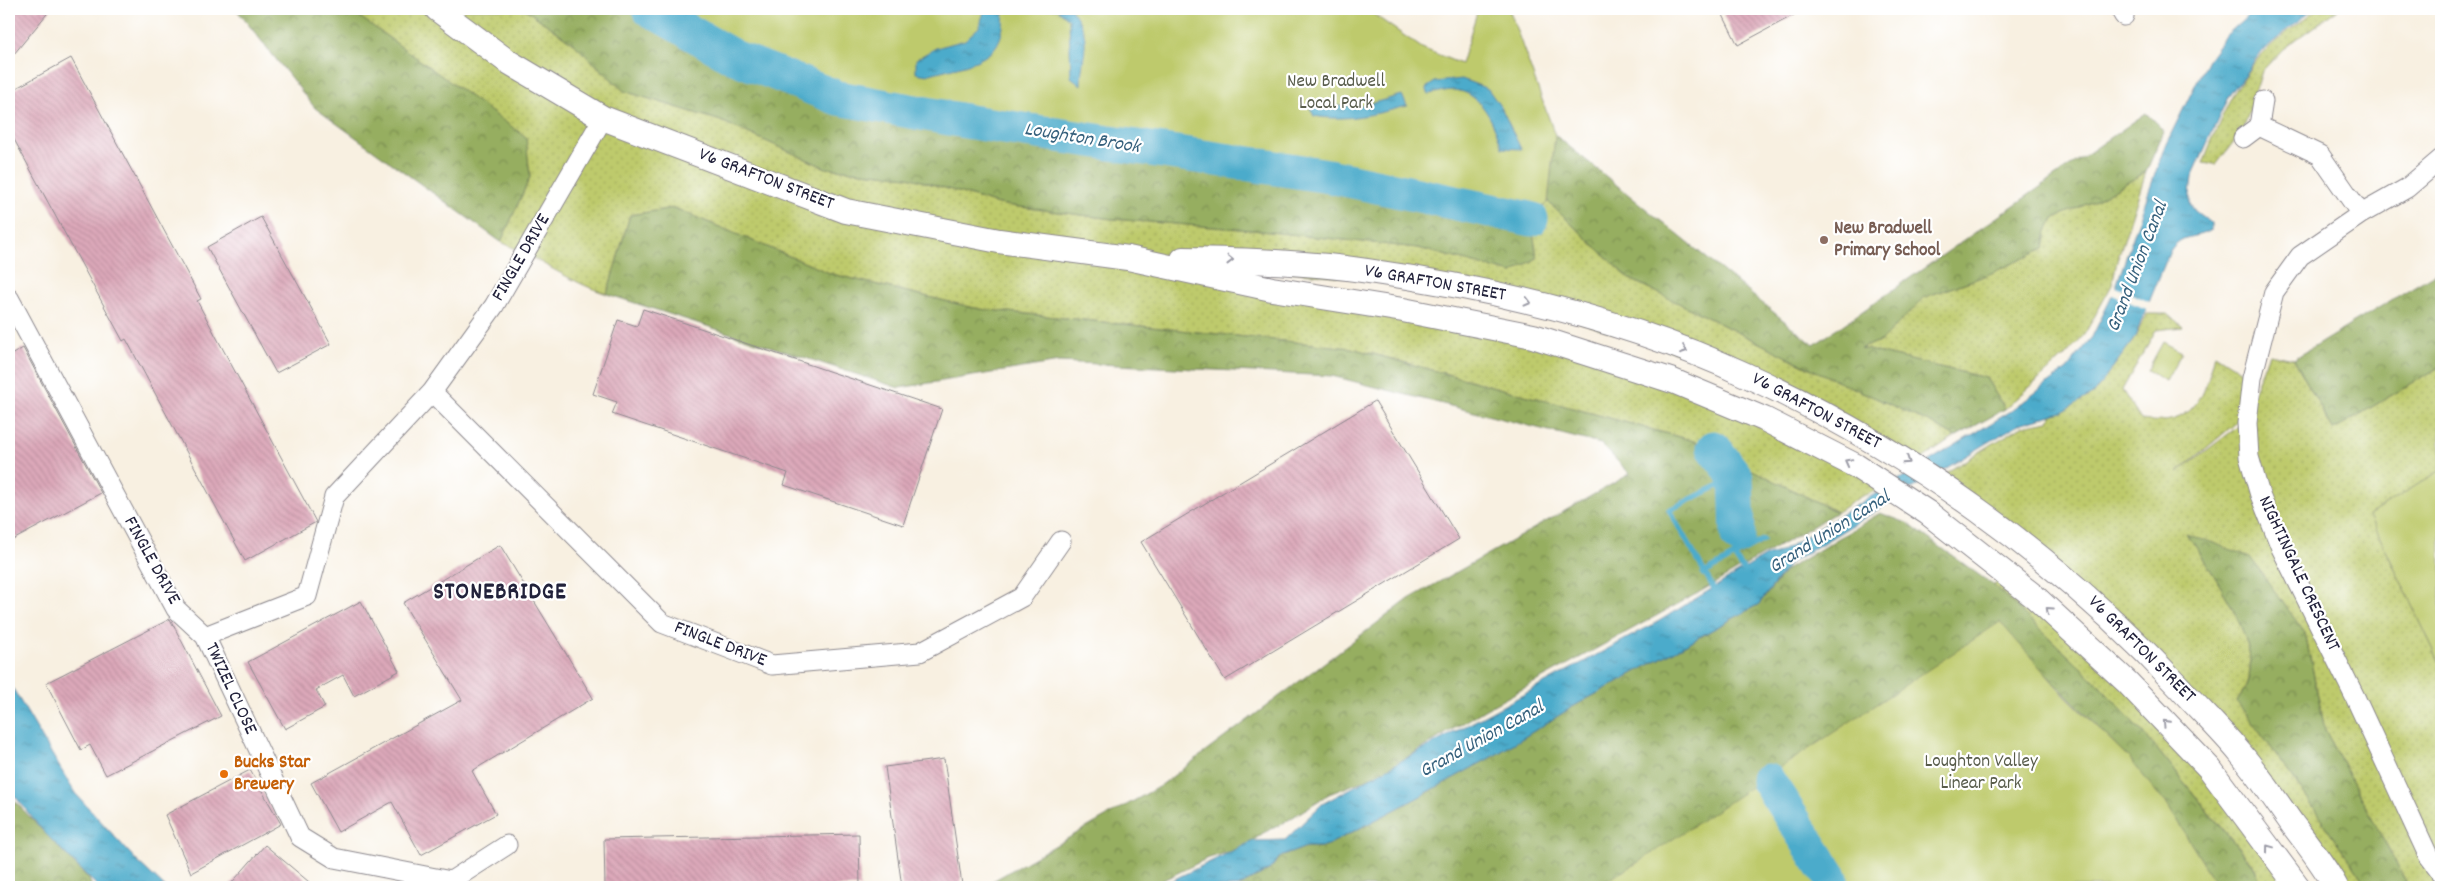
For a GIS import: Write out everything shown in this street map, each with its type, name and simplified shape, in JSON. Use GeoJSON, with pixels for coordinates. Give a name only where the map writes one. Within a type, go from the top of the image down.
{"type":"FeatureCollection","features":[{"type":"Feature","properties":{"kind":"street","name":"V6 GRAFTON STREET"},"geometry":{"type":"LineString","coordinates":[[437,9],[507,61],[603,118],[846,211],[999,241],[1128,258],[1272,289],[1403,310],[1533,336],[1673,381],[1764,419],[1856,466],[1928,513],[2009,576],[2127,682],[2210,769],[2298,887]]}},
{"type":"Feature","properties":{"kind":"street"},"geometry":{"type":"LineString","coordinates":[[2243,138],[2259,126],[2262,101]]}},
{"type":"Feature","properties":{"kind":"street","name":"FINGLE DRIVE"},"geometry":{"type":"LineString","coordinates":[[9,298],[176,609],[205,636],[307,596],[334,497],[432,392],[497,301],[603,118]]}},
{"type":"Feature","properties":{"kind":"street"},"geometry":{"type":"LineString","coordinates":[[2259,126],[2320,155],[2361,214]]}},
{"type":"Feature","properties":{"kind":"street","name":"NIGHTINGALE CRESCENT"},"geometry":{"type":"LineString","coordinates":[[2441,159],[2408,188],[2361,214],[2300,256],[2274,292],[2252,378],[2247,422],[2249,458],[2260,495],[2282,548],[2355,697],[2428,855],[2441,872]]}},
{"type":"Feature","properties":{"kind":"street","name":"V6 GRAFTON STREET"},"geometry":{"type":"LineString","coordinates":[[1128,258],[1254,260],[1365,270],[1470,288],[1575,314],[1682,349],[1745,374],[1847,426],[1946,486],[2056,568],[2135,641],[2241,754],[2336,887]]}},
{"type":"Feature","properties":{"kind":"street","name":"FINGLE DRIVE"},"geometry":{"type":"LineString","coordinates":[[432,392],[662,623],[772,665],[920,652],[1022,597],[1061,541]]}},
{"type":"Feature","properties":{"kind":"street","name":"TWIZEL CLOSE"},"geometry":{"type":"LineString","coordinates":[[205,636],[300,837],[334,858],[452,884],[507,845]]}},
{"type":"Feature","properties":{"kind":"green space"},"geometry":{"type":"Polygon","coordinates":[[[236,9],[349,9],[526,137],[530,177],[501,242],[315,108],[236,9]]]}},
{"type":"Feature","properties":{"kind":"green space"},"geometry":{"type":"Polygon","coordinates":[[[349,9],[525,9],[574,44],[624,91],[721,121],[826,168],[908,177],[998,204],[1112,219],[1252,230],[1418,248],[1512,273],[1537,258],[1531,219],[1548,202],[1630,279],[1816,371],[1931,423],[1955,437],[1905,470],[1745,374],[1470,288],[1134,258],[1355,293],[1673,381],[1890,485],[1860,497],[1837,512],[1694,441],[1351,348],[979,309],[832,274],[674,208],[630,215],[607,294],[580,283],[501,242],[530,177],[525,137],[349,9]]]}},
{"type":"Feature","properties":{"kind":"green space"},"geometry":{"type":"Polygon","coordinates":[[[525,9],[649,9],[734,57],[838,98],[971,122],[1329,176],[1531,219],[1537,258],[1512,273],[1418,248],[1252,230],[1112,219],[998,204],[908,177],[826,168],[721,121],[624,91],[574,44],[525,9]]]}},
{"type":"Feature","properties":{"kind":"green space","name":"New Bradwell Local Park"},"geometry":{"type":"Polygon","coordinates":[[[649,9],[1366,9],[1422,48],[1461,64],[1478,9],[1509,9],[1555,135],[1548,202],[1531,219],[1329,176],[971,122],[838,98],[734,57],[649,9]]]}},
{"type":"Feature","properties":{"kind":"green space"},"geometry":{"type":"Polygon","coordinates":[[[2318,9],[2338,9],[2283,49],[2262,71],[2244,128],[2216,165],[2203,163],[2227,106],[2251,66],[2274,43],[2318,9]]]}},
{"type":"Feature","properties":{"kind":"green space"},"geometry":{"type":"Polygon","coordinates":[[[2146,113],[2164,131],[2146,172],[2096,200],[2054,218],[2047,231],[2044,249],[1987,275],[1925,297],[1881,341],[1860,348],[1986,378],[2005,409],[1955,437],[1931,423],[1816,371],[1630,279],[1548,202],[1555,135],[1814,345],[2146,113]]]}},
{"type":"Feature","properties":{"kind":"green space"},"geometry":{"type":"Polygon","coordinates":[[[2146,172],[2117,261],[2112,285],[2084,335],[2063,358],[2005,409],[1986,378],[1859,348],[1881,341],[1925,297],[1987,275],[2047,231],[2054,218],[2096,200],[2146,172]]]}},
{"type":"Feature","properties":{"kind":"green space"},"geometry":{"type":"Polygon","coordinates":[[[674,208],[832,274],[979,309],[1351,348],[1694,441],[1837,512],[1698,593],[1486,709],[1378,775],[1329,794],[1282,824],[1263,833],[1245,847],[1206,859],[1149,887],[975,887],[984,886],[1160,786],[1409,599],[1630,474],[1601,444],[1332,376],[1059,362],[899,388],[607,294],[630,215],[674,208]]]}},
{"type":"Feature","properties":{"kind":"green space"},"geometry":{"type":"Polygon","coordinates":[[[2441,270],[2441,366],[2333,430],[2294,359],[2441,270]]]}},
{"type":"Feature","properties":{"kind":"green space"},"geometry":{"type":"Polygon","coordinates":[[[2147,314],[2168,314],[2183,327],[2156,330],[2122,390],[2141,420],[2159,421],[2173,419],[2193,407],[2206,384],[2215,354],[2252,378],[2236,423],[2178,472],[2240,425],[2269,354],[2294,359],[2333,430],[2441,366],[2441,470],[2369,515],[2441,665],[2441,887],[2409,887],[2325,730],[2305,633],[2187,533],[2228,599],[2245,637],[2250,655],[2250,671],[2245,687],[2237,702],[2284,765],[2368,887],[2336,887],[2149,655],[1932,481],[2022,426],[2049,421],[2051,416],[2094,393],[2134,339],[2147,314]]]}},
{"type":"Feature","properties":{"kind":"green space"},"geometry":{"type":"Polygon","coordinates":[[[2163,342],[2182,352],[2166,381],[2147,371],[2163,342]]]}},
{"type":"Feature","properties":{"kind":"green space"},"geometry":{"type":"Polygon","coordinates":[[[2441,470],[2441,665],[2369,515],[2441,470]]]}},
{"type":"Feature","properties":{"kind":"green space"},"geometry":{"type":"Polygon","coordinates":[[[1880,513],[1907,523],[1993,585],[2094,680],[2145,735],[2254,867],[2263,887],[2218,887],[2169,808],[2130,759],[2033,661],[1637,863],[1596,887],[1238,887],[1270,869],[1280,857],[1306,847],[1324,847],[1417,798],[1497,754],[1574,706],[1759,604],[1786,570],[1880,513]]]}},
{"type":"Feature","properties":{"kind":"green space"},"geometry":{"type":"Polygon","coordinates":[[[2187,533],[2250,557],[2305,633],[2325,730],[2409,887],[2368,887],[2284,765],[2237,702],[2245,687],[2250,671],[2250,655],[2245,637],[2228,599],[2187,533]]]}},
{"type":"Feature","properties":{"kind":"green space"},"geometry":{"type":"Polygon","coordinates":[[[2009,575],[2127,682],[2298,887],[2263,887],[2254,866],[2145,735],[2094,680],[1993,585],[2009,575]]]}},
{"type":"Feature","properties":{"kind":"green space","name":"Loughton Valley Linear Park"},"geometry":{"type":"Polygon","coordinates":[[[2000,622],[2058,688],[2130,759],[2169,808],[2218,887],[1596,887],[1637,863],[2000,622]]]}},
{"type":"Feature","properties":{"kind":"green space"},"geometry":{"type":"Polygon","coordinates":[[[9,795],[89,879],[92,887],[9,887],[9,795]]]}},
{"type":"Feature","properties":{"kind":"water"},"geometry":{"type":"Polygon","coordinates":[[[985,9],[1003,9],[1003,27],[999,41],[992,51],[983,58],[971,63],[927,75],[916,73],[916,59],[936,48],[965,40],[979,27],[985,9]]]}},
{"type":"Feature","properties":{"kind":"water"},"geometry":{"type":"Polygon","coordinates":[[[1057,9],[1071,9],[1083,29],[1085,46],[1081,85],[1071,77],[1069,19],[1057,9]]]}},
{"type":"Feature","properties":{"kind":"water","name":"Grand Union Canal"},"geometry":{"type":"Polygon","coordinates":[[[2256,9],[2313,9],[2261,52],[2228,97],[2192,177],[2190,204],[2195,211],[2211,223],[2211,230],[2180,241],[2170,251],[2134,339],[2094,393],[2062,412],[2019,424],[1790,563],[1759,604],[1574,706],[1497,754],[1417,798],[1324,847],[1306,847],[1280,857],[1270,869],[1238,887],[1158,887],[1253,841],[1285,840],[1322,804],[1659,621],[1767,555],[1780,552],[2011,411],[2067,369],[2091,339],[2114,292],[2164,148],[2208,59],[2224,37],[2256,9]]]}},
{"type":"Feature","properties":{"kind":"water"},"geometry":{"type":"Polygon","coordinates":[[[1462,79],[1488,89],[1502,109],[1521,149],[1502,148],[1486,111],[1472,96],[1453,90],[1429,94],[1426,88],[1435,82],[1462,79]]]}},
{"type":"Feature","properties":{"kind":"water"},"geometry":{"type":"Polygon","coordinates":[[[1402,95],[1407,106],[1349,118],[1314,116],[1309,106],[1362,106],[1402,95]]]}},
{"type":"Feature","properties":{"kind":"water"},"geometry":{"type":"Polygon","coordinates":[[[9,682],[75,793],[137,861],[165,887],[98,887],[43,831],[9,789],[9,682]]]}},
{"type":"Feature","properties":{"kind":"pier"},"geometry":{"type":"Polygon","coordinates":[[[2113,286],[2152,303],[2149,310],[2110,294],[2113,286]]]}},
{"type":"Feature","properties":{"kind":"building"},"geometry":{"type":"Polygon","coordinates":[[[9,9],[51,9],[9,60],[9,9]]]}},
{"type":"Feature","properties":{"kind":"building"},"geometry":{"type":"Polygon","coordinates":[[[1734,9],[1805,9],[1738,45],[1723,15],[1734,9]]]}},
{"type":"Feature","properties":{"kind":"building"},"geometry":{"type":"Polygon","coordinates":[[[71,58],[201,299],[197,301],[316,522],[245,561],[126,339],[123,341],[9,130],[9,92],[71,58]]]}},
{"type":"Feature","properties":{"kind":"building"},"geometry":{"type":"Polygon","coordinates":[[[261,217],[331,344],[276,373],[207,247],[261,217]]]}},
{"type":"Feature","properties":{"kind":"building"},"geometry":{"type":"Polygon","coordinates":[[[643,309],[942,409],[903,525],[784,485],[788,473],[612,414],[617,402],[593,394],[618,320],[637,326],[643,309]]]}},
{"type":"Feature","properties":{"kind":"building"},"geometry":{"type":"Polygon","coordinates":[[[23,348],[101,493],[9,542],[9,356],[23,348]]]}},
{"type":"Feature","properties":{"kind":"building"},"geometry":{"type":"Polygon","coordinates":[[[1375,401],[1459,539],[1225,680],[1141,542],[1375,401]]]}},
{"type":"Feature","properties":{"kind":"building"},"geometry":{"type":"Polygon","coordinates":[[[500,545],[593,698],[472,771],[496,814],[421,855],[392,802],[338,832],[311,783],[462,700],[403,603],[500,545]]]}},
{"type":"Feature","properties":{"kind":"building"},"geometry":{"type":"Polygon","coordinates":[[[361,601],[399,671],[354,696],[343,675],[316,690],[325,707],[285,729],[248,662],[361,601]]]}},
{"type":"Feature","properties":{"kind":"building"},"geometry":{"type":"Polygon","coordinates":[[[170,619],[221,716],[106,775],[90,745],[81,750],[46,683],[170,619]]]}},
{"type":"Feature","properties":{"kind":"building"},"geometry":{"type":"Polygon","coordinates":[[[944,759],[962,885],[902,887],[885,767],[944,759]]]}},
{"type":"Feature","properties":{"kind":"building"},"geometry":{"type":"Polygon","coordinates":[[[250,770],[281,824],[191,873],[165,815],[250,770]]]}},
{"type":"Feature","properties":{"kind":"building"},"geometry":{"type":"Polygon","coordinates":[[[859,834],[860,887],[605,887],[604,839],[859,834]]]}},
{"type":"Feature","properties":{"kind":"building"},"geometry":{"type":"Polygon","coordinates":[[[265,845],[315,887],[228,887],[265,845]]]}},
{"type":"Feature","properties":{"kind":"waterway","name":"Loughton Brook"},"geometry":{"type":"LineString","coordinates":[[649,9],[734,57],[838,98],[971,122],[1329,176],[1531,219]]}},
{"type":"Feature","properties":{"kind":"waterway","name":"Loughton Brook"},"geometry":{"type":"LineString","coordinates":[[1714,448],[1736,477],[1738,536]]}},
{"type":"Feature","properties":{"kind":"waterway"},"geometry":{"type":"LineString","coordinates":[[1717,594],[1669,510],[1736,477]]}},
{"type":"Feature","properties":{"kind":"waterway"},"geometry":{"type":"LineString","coordinates":[[1703,574],[1763,540]]}},
{"type":"Feature","properties":{"kind":"waterway","name":"Loughton Brook"},"geometry":{"type":"LineString","coordinates":[[1734,556],[1747,575]]}},
{"type":"Feature","properties":{"kind":"waterway","name":"Loughton Brook"},"geometry":{"type":"LineString","coordinates":[[1768,781],[1831,878]]}},
{"type":"Feature","properties":{"kind":"place","name":"New Bradwell Primary School"},"geometry":{"type":"Point","coordinates":[1824,240]}},
{"type":"Feature","properties":{"kind":"place","name":"Bucks Star Brewery"},"geometry":{"type":"Point","coordinates":[224,774]}},
{"type":"Feature","properties":{"kind":"district","name":"STONEBRIDGE"},"geometry":{"type":"Point","coordinates":[500,593]}}]}
